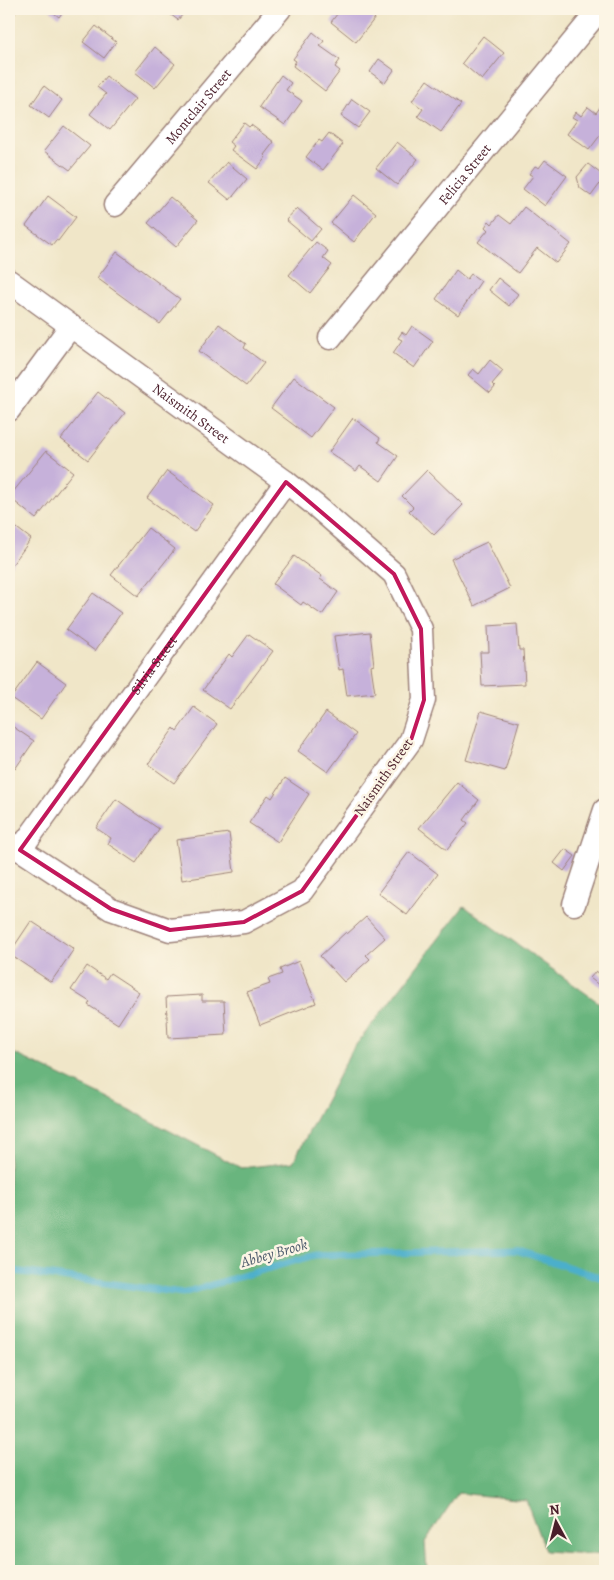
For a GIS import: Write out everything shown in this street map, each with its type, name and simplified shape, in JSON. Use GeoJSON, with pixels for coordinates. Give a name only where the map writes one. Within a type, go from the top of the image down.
{"type":"FeatureCollection","features":[{"type":"Feature","properties":{"kind":"street","name":"Montclair Street"},"geometry":{"type":"LineString","coordinates":[[115,205],[280,9]]}},
{"type":"Feature","properties":{"kind":"street","name":"Felicia Street"},"geometry":{"type":"LineString","coordinates":[[330,338],[600,9]]}},
{"type":"Feature","properties":{"kind":"street","name":"Naismith Street"},"geometry":{"type":"LineString","coordinates":[[9,281],[286,482],[394,574],[421,629],[424,700],[411,740],[302,891],[244,922],[170,930],[111,909],[14,846]]}},
{"type":"Feature","properties":{"kind":"street"},"geometry":{"type":"LineString","coordinates":[[9,410],[70,326]]}},
{"type":"Feature","properties":{"kind":"street","name":"Silvia Street"},"geometry":{"type":"LineString","coordinates":[[14,846],[286,482]]}},
{"type":"Feature","properties":{"kind":"street"},"geometry":{"type":"LineString","coordinates":[[574,904],[605,810]]}},
{"type":"Feature","properties":{"kind":"highlighted area"},"geometry":{"type":"Polygon","coordinates":[[[286,482],[394,574],[421,629],[424,700],[411,740],[302,891],[244,922],[170,930],[111,909],[20,850],[286,482]]]}},
{"type":"Feature","properties":{"kind":"green space"},"geometry":{"type":"Polygon","coordinates":[[[464,906],[605,1007],[605,1555],[545,1551],[526,1500],[458,1493],[425,1542],[427,1571],[9,1571],[9,1051],[99,1094],[241,1168],[293,1162],[352,1050],[464,906]]]}},
{"type":"Feature","properties":{"kind":"building"},"geometry":{"type":"Polygon","coordinates":[[[49,9],[65,9],[59,17],[49,9]]]}},
{"type":"Feature","properties":{"kind":"building"},"geometry":{"type":"Polygon","coordinates":[[[163,9],[187,9],[178,20],[163,9]]]}},
{"type":"Feature","properties":{"kind":"building"},"geometry":{"type":"Polygon","coordinates":[[[341,9],[364,9],[375,18],[356,42],[331,22],[341,9]]]}},
{"type":"Feature","properties":{"kind":"building"},"geometry":{"type":"Polygon","coordinates":[[[9,12],[15,13],[9,36],[9,12]]]}},
{"type":"Feature","properties":{"kind":"building"},"geometry":{"type":"Polygon","coordinates":[[[96,26],[116,42],[104,58],[83,42],[96,26]]]}},
{"type":"Feature","properties":{"kind":"building"},"geometry":{"type":"Polygon","coordinates":[[[313,32],[324,41],[320,46],[340,60],[335,67],[340,71],[325,91],[293,66],[296,61],[293,59],[313,32]]]}},
{"type":"Feature","properties":{"kind":"building"},"geometry":{"type":"Polygon","coordinates":[[[483,36],[504,53],[482,80],[462,63],[483,36]]]}},
{"type":"Feature","properties":{"kind":"building"},"geometry":{"type":"Polygon","coordinates":[[[155,47],[175,64],[155,88],[135,72],[155,47]]]}},
{"type":"Feature","properties":{"kind":"building"},"geometry":{"type":"Polygon","coordinates":[[[379,59],[394,70],[385,83],[370,72],[379,59]]]}},
{"type":"Feature","properties":{"kind":"building"},"geometry":{"type":"Polygon","coordinates":[[[281,75],[291,83],[286,90],[302,101],[285,125],[259,107],[281,75]]]}},
{"type":"Feature","properties":{"kind":"building"},"geometry":{"type":"Polygon","coordinates":[[[106,76],[135,99],[110,130],[90,114],[106,94],[97,87],[106,76]]]}},
{"type":"Feature","properties":{"kind":"building"},"geometry":{"type":"Polygon","coordinates":[[[427,80],[461,104],[441,132],[418,116],[423,109],[412,101],[427,80]]]}},
{"type":"Feature","properties":{"kind":"building"},"geometry":{"type":"Polygon","coordinates":[[[44,86],[62,100],[49,118],[31,105],[44,86]]]}},
{"type":"Feature","properties":{"kind":"building"},"geometry":{"type":"Polygon","coordinates":[[[352,99],[370,112],[358,128],[341,116],[352,99]]]}},
{"type":"Feature","properties":{"kind":"building"},"geometry":{"type":"Polygon","coordinates":[[[601,106],[605,110],[605,129],[589,150],[567,134],[577,120],[572,117],[576,112],[581,116],[588,107],[596,113],[601,106]]]}},
{"type":"Feature","properties":{"kind":"building"},"geometry":{"type":"Polygon","coordinates":[[[244,123],[249,127],[251,125],[274,142],[264,155],[266,157],[257,169],[231,150],[234,146],[229,142],[244,123]]]}},
{"type":"Feature","properties":{"kind":"building"},"geometry":{"type":"Polygon","coordinates":[[[64,126],[90,146],[70,170],[44,151],[64,126]]]}},
{"type":"Feature","properties":{"kind":"building"},"geometry":{"type":"Polygon","coordinates":[[[329,133],[343,144],[323,170],[306,157],[319,140],[322,142],[329,133]]]}},
{"type":"Feature","properties":{"kind":"building"},"geometry":{"type":"Polygon","coordinates":[[[397,142],[418,159],[397,185],[376,168],[397,142]]]}},
{"type":"Feature","properties":{"kind":"building"},"geometry":{"type":"Polygon","coordinates":[[[545,160],[567,176],[545,206],[523,189],[533,176],[529,174],[535,166],[539,168],[545,160]]]}},
{"type":"Feature","properties":{"kind":"building"},"geometry":{"type":"Polygon","coordinates":[[[227,162],[247,179],[230,200],[209,183],[227,162]]]}},
{"type":"Feature","properties":{"kind":"building"},"geometry":{"type":"Polygon","coordinates":[[[588,164],[605,177],[591,196],[580,188],[577,177],[588,164]]]}},
{"type":"Feature","properties":{"kind":"building"},"geometry":{"type":"Polygon","coordinates":[[[354,195],[376,213],[354,242],[331,223],[354,195]]]}},
{"type":"Feature","properties":{"kind":"building"},"geometry":{"type":"Polygon","coordinates":[[[48,196],[76,217],[58,241],[56,240],[52,245],[26,226],[48,196]]]}},
{"type":"Feature","properties":{"kind":"building"},"geometry":{"type":"Polygon","coordinates":[[[170,197],[198,220],[176,247],[148,223],[170,197]]]}},
{"type":"Feature","properties":{"kind":"building"},"geometry":{"type":"Polygon","coordinates":[[[524,207],[571,244],[556,263],[537,248],[518,273],[478,242],[488,230],[485,227],[489,221],[492,224],[499,215],[511,224],[524,207]]]}},
{"type":"Feature","properties":{"kind":"building"},"geometry":{"type":"Polygon","coordinates":[[[297,208],[321,229],[311,241],[286,220],[297,208]]]}},
{"type":"Feature","properties":{"kind":"building"},"geometry":{"type":"Polygon","coordinates":[[[316,242],[328,251],[323,258],[332,265],[310,293],[289,275],[316,242]]]}},
{"type":"Feature","properties":{"kind":"building"},"geometry":{"type":"Polygon","coordinates":[[[117,252],[180,299],[160,324],[97,278],[117,252]]]}},
{"type":"Feature","properties":{"kind":"building"},"geometry":{"type":"Polygon","coordinates":[[[456,270],[467,279],[471,274],[481,281],[458,315],[436,299],[456,270]]]}},
{"type":"Feature","properties":{"kind":"building"},"geometry":{"type":"Polygon","coordinates":[[[498,278],[518,294],[509,306],[489,290],[498,278]]]}},
{"type":"Feature","properties":{"kind":"building"},"geometry":{"type":"Polygon","coordinates":[[[219,324],[246,344],[244,348],[264,363],[246,386],[199,351],[219,324]]]}},
{"type":"Feature","properties":{"kind":"building"},"geometry":{"type":"Polygon","coordinates":[[[412,326],[433,341],[414,368],[393,353],[402,340],[398,338],[402,332],[406,335],[412,326]]]}},
{"type":"Feature","properties":{"kind":"building"},"geometry":{"type":"Polygon","coordinates":[[[490,360],[503,371],[492,384],[495,387],[490,393],[468,375],[473,369],[479,374],[490,360]]]}},
{"type":"Feature","properties":{"kind":"building"},"geometry":{"type":"Polygon","coordinates":[[[294,377],[334,407],[311,438],[271,408],[294,377]]]}},
{"type":"Feature","properties":{"kind":"building"},"geometry":{"type":"Polygon","coordinates":[[[98,392],[125,413],[88,460],[61,439],[98,392]]]}},
{"type":"Feature","properties":{"kind":"building"},"geometry":{"type":"Polygon","coordinates":[[[353,418],[380,438],[378,442],[398,456],[381,481],[360,466],[356,471],[329,452],[353,418]]]}},
{"type":"Feature","properties":{"kind":"building"},"geometry":{"type":"Polygon","coordinates":[[[46,451],[73,472],[36,519],[9,497],[46,451]]]}},
{"type":"Feature","properties":{"kind":"building"},"geometry":{"type":"Polygon","coordinates":[[[427,470],[463,505],[434,535],[409,511],[413,507],[402,496],[427,470]]]}},
{"type":"Feature","properties":{"kind":"building"},"geometry":{"type":"Polygon","coordinates":[[[167,471],[214,505],[194,532],[147,498],[167,471]]]}},
{"type":"Feature","properties":{"kind":"building"},"geometry":{"type":"Polygon","coordinates":[[[9,522],[31,539],[9,569],[9,522]]]}},
{"type":"Feature","properties":{"kind":"building"},"geometry":{"type":"Polygon","coordinates":[[[148,528],[175,549],[138,596],[111,575],[148,528]]]}},
{"type":"Feature","properties":{"kind":"building"},"geometry":{"type":"Polygon","coordinates":[[[487,542],[510,588],[474,606],[451,559],[487,542]]]}},
{"type":"Feature","properties":{"kind":"building"},"geometry":{"type":"Polygon","coordinates":[[[294,556],[322,576],[320,579],[338,592],[322,615],[303,602],[301,605],[273,584],[294,556]]]}},
{"type":"Feature","properties":{"kind":"building"},"geometry":{"type":"Polygon","coordinates":[[[93,593],[121,613],[95,651],[66,630],[93,593]]]}},
{"type":"Feature","properties":{"kind":"building"},"geometry":{"type":"Polygon","coordinates":[[[517,624],[519,650],[523,650],[525,684],[482,686],[480,652],[489,652],[488,626],[517,624]]]}},
{"type":"Feature","properties":{"kind":"building"},"geometry":{"type":"Polygon","coordinates":[[[370,632],[374,665],[371,666],[375,693],[347,696],[343,669],[339,670],[334,636],[370,632]]]}},
{"type":"Feature","properties":{"kind":"building"},"geometry":{"type":"Polygon","coordinates":[[[249,634],[273,651],[230,709],[203,690],[229,654],[232,657],[249,634]]]}},
{"type":"Feature","properties":{"kind":"building"},"geometry":{"type":"Polygon","coordinates":[[[37,662],[66,683],[41,719],[11,698],[37,662]]]}},
{"type":"Feature","properties":{"kind":"building"},"geometry":{"type":"Polygon","coordinates":[[[194,707],[217,724],[174,783],[148,764],[174,728],[177,731],[194,707]]]}},
{"type":"Feature","properties":{"kind":"building"},"geometry":{"type":"Polygon","coordinates":[[[481,711],[519,722],[505,771],[466,760],[481,711]]]}},
{"type":"Feature","properties":{"kind":"building"},"geometry":{"type":"Polygon","coordinates":[[[326,712],[356,734],[328,772],[298,751],[326,712]]]}},
{"type":"Feature","properties":{"kind":"building"},"geometry":{"type":"Polygon","coordinates":[[[9,724],[34,741],[15,769],[9,765],[9,724]]]}},
{"type":"Feature","properties":{"kind":"building"},"geometry":{"type":"Polygon","coordinates":[[[285,778],[309,794],[278,842],[249,823],[268,795],[272,798],[285,778]]]}},
{"type":"Feature","properties":{"kind":"building"},"geometry":{"type":"Polygon","coordinates":[[[457,782],[479,800],[464,820],[468,823],[447,850],[419,828],[457,782]]]}},
{"type":"Feature","properties":{"kind":"building"},"geometry":{"type":"Polygon","coordinates":[[[116,799],[159,829],[136,863],[108,844],[111,838],[96,828],[116,799]]]}},
{"type":"Feature","properties":{"kind":"building"},"geometry":{"type":"Polygon","coordinates":[[[229,833],[234,872],[182,880],[176,840],[229,833]]]}},
{"type":"Feature","properties":{"kind":"building"},"geometry":{"type":"Polygon","coordinates":[[[565,849],[575,856],[564,871],[554,863],[565,849]]]}},
{"type":"Feature","properties":{"kind":"building"},"geometry":{"type":"Polygon","coordinates":[[[409,852],[438,874],[407,915],[378,893],[409,852]]]}},
{"type":"Feature","properties":{"kind":"building"},"geometry":{"type":"Polygon","coordinates":[[[366,917],[385,938],[366,955],[370,959],[344,982],[320,956],[366,917]]]}},
{"type":"Feature","properties":{"kind":"building"},"geometry":{"type":"Polygon","coordinates":[[[31,921],[74,949],[51,982],[9,954],[31,921]]]}},
{"type":"Feature","properties":{"kind":"building"},"geometry":{"type":"Polygon","coordinates":[[[299,961],[316,1003],[260,1025],[247,992],[270,984],[268,979],[282,974],[280,969],[299,961]]]}},
{"type":"Feature","properties":{"kind":"building"},"geometry":{"type":"Polygon","coordinates":[[[87,966],[106,979],[110,973],[139,992],[118,1024],[88,1005],[90,1002],[71,990],[87,966]]]}},
{"type":"Feature","properties":{"kind":"building"},"geometry":{"type":"Polygon","coordinates":[[[596,971],[605,978],[605,990],[590,978],[596,971]]]}},
{"type":"Feature","properties":{"kind":"building"},"geometry":{"type":"Polygon","coordinates":[[[202,995],[202,1001],[224,1001],[226,1035],[168,1038],[166,997],[202,995]]]}},
{"type":"Feature","properties":{"kind":"waterway","name":"Abbey Brook"},"geometry":{"type":"LineString","coordinates":[[9,1273],[13,1271],[183,1293],[315,1255],[516,1250],[605,1279]]}}]}
